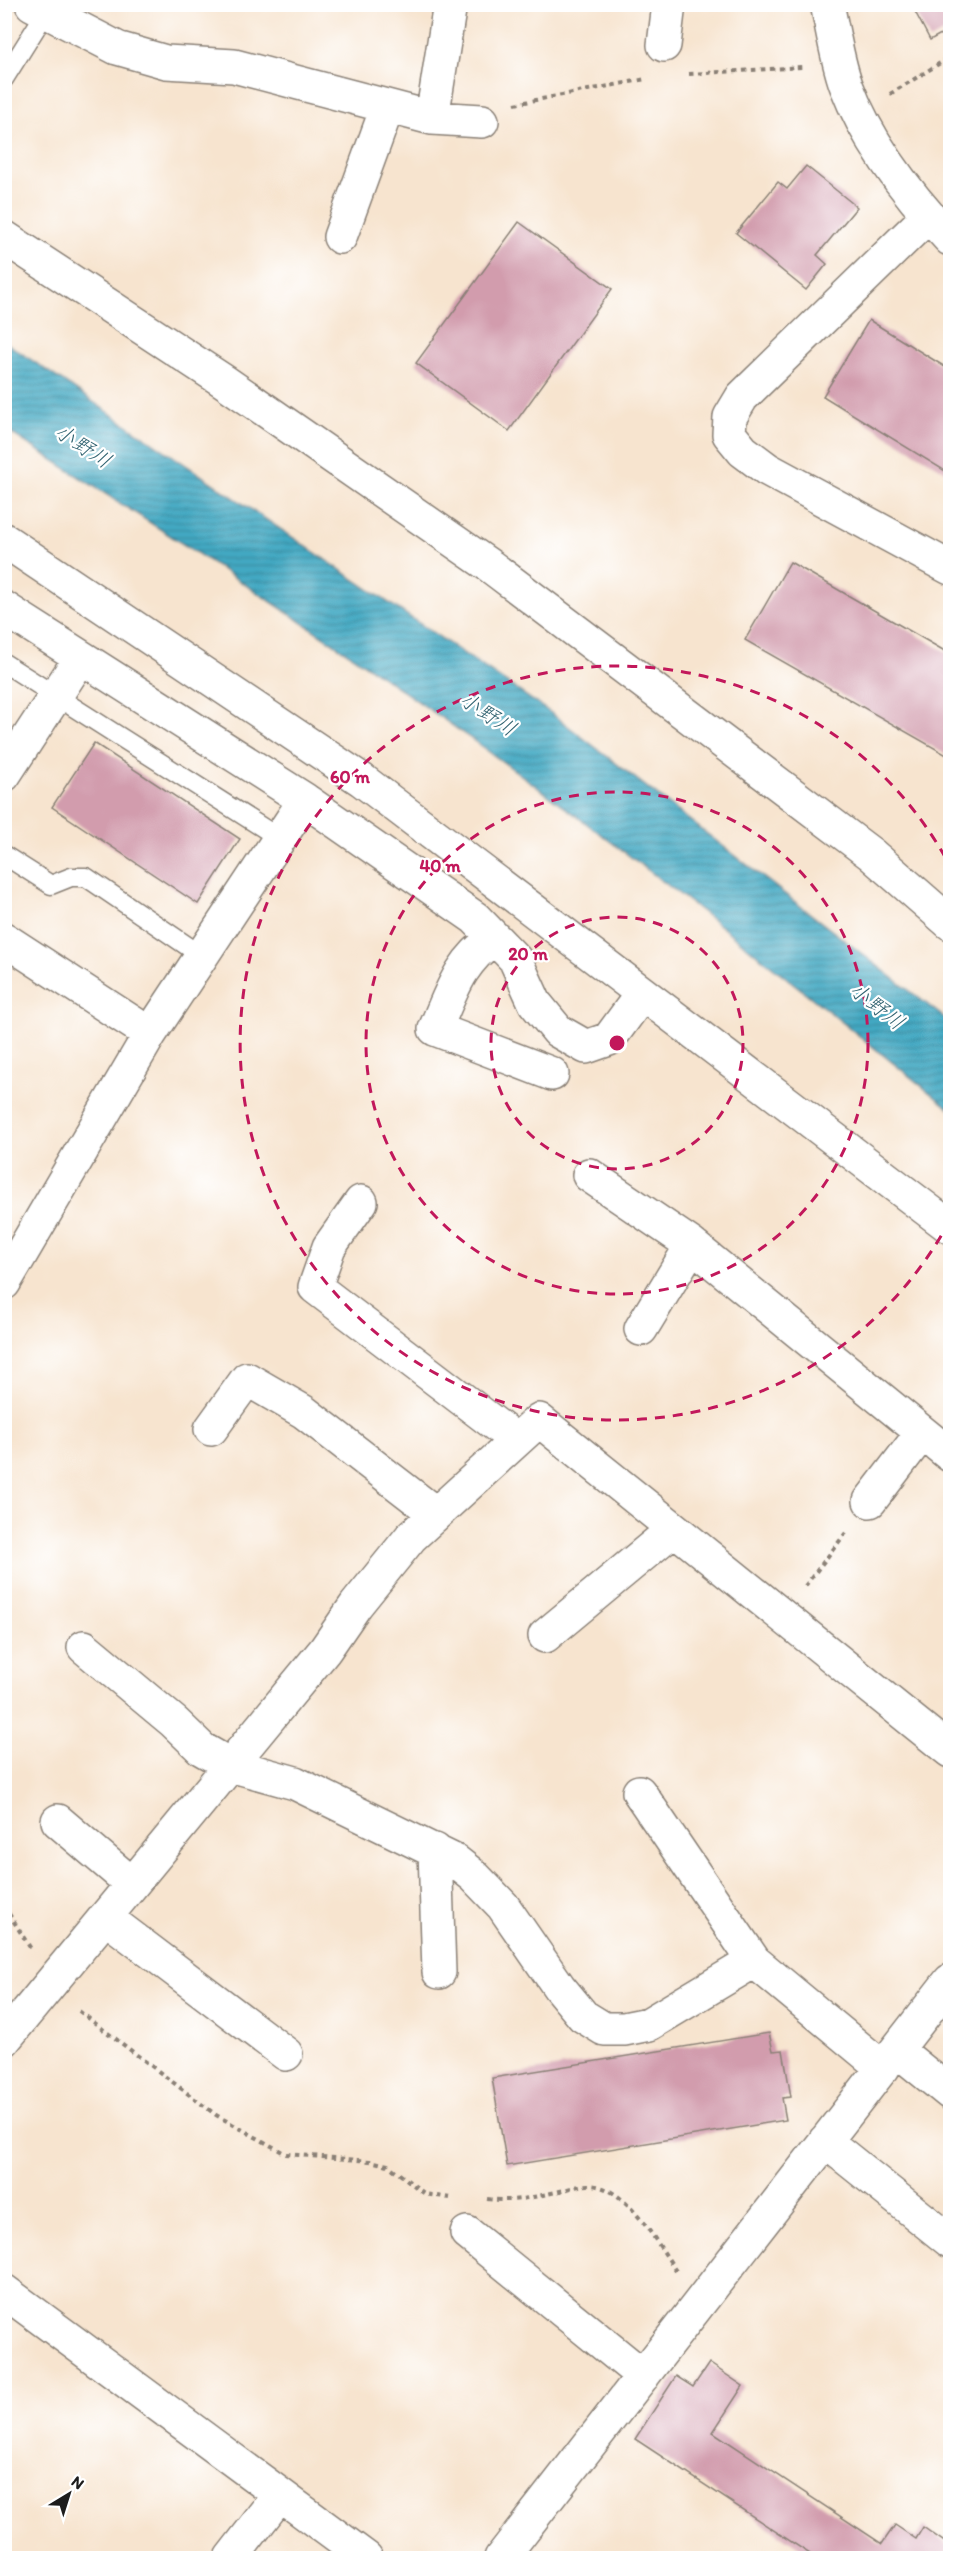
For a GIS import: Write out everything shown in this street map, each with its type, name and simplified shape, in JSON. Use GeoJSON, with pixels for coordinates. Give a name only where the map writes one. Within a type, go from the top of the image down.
{"type":"FeatureCollection","features":[{"type":"Feature","properties":{"kind":"street"},"geometry":{"type":"LineString","coordinates":[[432,118],[450,4]]}},
{"type":"Feature","properties":{"kind":"street"},"geometry":{"type":"LineString","coordinates":[[664,45],[669,4]]}},
{"type":"Feature","properties":{"kind":"street"},"geometry":{"type":"LineString","coordinates":[[827,4],[845,82],[858,113],[889,164],[928,216],[951,239]]}},
{"type":"Feature","properties":{"kind":"street"},"geometry":{"type":"LineString","coordinates":[[39,8],[117,48],[165,62],[234,66],[387,108],[432,118],[482,122]]}},
{"type":"Feature","properties":{"kind":"street"},"geometry":{"type":"LineString","coordinates":[[340,237],[387,108]]}},
{"type":"Feature","properties":{"kind":"street"},"geometry":{"type":"LineString","coordinates":[[928,216],[742,397],[730,417],[729,434],[743,451],[767,469],[951,568]]}},
{"type":"Feature","properties":{"kind":"street"},"geometry":{"type":"LineString","coordinates":[[4,237],[225,382],[490,566],[871,854],[951,922]]}},
{"type":"Feature","properties":{"kind":"street"},"geometry":{"type":"LineString","coordinates":[[4,540],[362,780],[951,1227]]}},
{"type":"Feature","properties":{"kind":"street"},"geometry":{"type":"LineString","coordinates":[[4,608],[305,800],[476,918],[515,959],[535,1002],[558,1031],[586,1047],[609,1039],[642,994]]}},
{"type":"Feature","properties":{"kind":"street"},"geometry":{"type":"LineString","coordinates":[[4,775],[81,657]]}},
{"type":"Feature","properties":{"kind":"street"},"geometry":{"type":"LineString","coordinates":[[4,1283],[150,1034],[305,800]]}},
{"type":"Feature","properties":{"kind":"street"},"geometry":{"type":"LineString","coordinates":[[494,938],[476,951],[462,968],[435,1029],[552,1074]]}},
{"type":"Feature","properties":{"kind":"street"},"geometry":{"type":"LineString","coordinates":[[4,939],[150,1034]]}},
{"type":"Feature","properties":{"kind":"street"},"geometry":{"type":"LineString","coordinates":[[589,1174],[692,1245],[951,1455]]}},
{"type":"Feature","properties":{"kind":"street"},"geometry":{"type":"LineString","coordinates":[[361,1202],[329,1247],[315,1287],[516,1440]]}},
{"type":"Feature","properties":{"kind":"street"},"geometry":{"type":"LineString","coordinates":[[641,1329],[692,1245]]}},
{"type":"Feature","properties":{"kind":"street"},"geometry":{"type":"LineString","coordinates":[[211,1429],[247,1379],[304,1412],[436,1514]]}},
{"type":"Feature","properties":{"kind":"street"},"geometry":{"type":"LineString","coordinates":[[4,2040],[325,1650],[363,1597],[411,1537],[539,1420],[951,1751]]}},
{"type":"Feature","properties":{"kind":"street"},"geometry":{"type":"LineString","coordinates":[[870,1501],[922,1433]]}},
{"type":"Feature","properties":{"kind":"street"},"geometry":{"type":"LineString","coordinates":[[545,1636],[674,1529]]}},
{"type":"Feature","properties":{"kind":"street"},"geometry":{"type":"LineString","coordinates":[[84,1647],[174,1722],[202,1749],[230,1766],[295,1784],[435,1850],[474,1876],[503,1906],[577,2009],[583,2016],[604,2029],[624,2029],[649,2024],[754,1961]]}},
{"type":"Feature","properties":{"kind":"street"},"geometry":{"type":"LineString","coordinates":[[639,1792],[754,1961],[890,2059],[951,2092]]}},
{"type":"Feature","properties":{"kind":"street"},"geometry":{"type":"LineString","coordinates":[[58,1821],[132,1884]]}},
{"type":"Feature","properties":{"kind":"street"},"geometry":{"type":"LineString","coordinates":[[435,1850],[439,1972]]}},
{"type":"Feature","properties":{"kind":"street"},"geometry":{"type":"LineString","coordinates":[[105,1917],[286,2054]]}},
{"type":"Feature","properties":{"kind":"street"},"geometry":{"type":"LineString","coordinates":[[501,2559],[951,1981]]}},
{"type":"Feature","properties":{"kind":"street"},"geometry":{"type":"LineString","coordinates":[[825,2141],[951,2241]]}},
{"type":"Feature","properties":{"kind":"street"},"geometry":{"type":"LineString","coordinates":[[467,2233],[643,2376]]}},
{"type":"Feature","properties":{"kind":"street"},"geometry":{"type":"LineString","coordinates":[[4,2291],[366,2559]]}},
{"type":"Feature","properties":{"kind":"street"},"geometry":{"type":"LineString","coordinates":[[231,2559],[280,2495]]}},
{"type":"Feature","properties":{"kind":"lane"},"geometry":{"type":"LineString","coordinates":[[4,79],[39,8]]}},
{"type":"Feature","properties":{"kind":"lane"},"geometry":{"type":"LineString","coordinates":[[4,663],[279,838]]}},
{"type":"Feature","properties":{"kind":"lane"},"geometry":{"type":"LineString","coordinates":[[4,855],[51,885],[71,877],[86,877],[202,956]]}},
{"type":"Feature","properties":{"kind":"path"},"geometry":{"type":"LineString","coordinates":[[858,113],[951,57]]}},
{"type":"Feature","properties":{"kind":"path"},"geometry":{"type":"LineString","coordinates":[[783,1616],[870,1501]]}},
{"type":"Feature","properties":{"kind":"path"},"geometry":{"type":"LineString","coordinates":[[4,1906],[40,1963],[50,1984],[64,2000],[216,2115],[286,2154],[370,2161],[388,2165],[425,2194],[454,2199]]}},
{"type":"Feature","properties":{"kind":"path"},"geometry":{"type":"LineString","coordinates":[[486,2198],[512,2202],[588,2185],[605,2188],[620,2198],[635,2214],[690,2291],[702,2300]]}},
{"type":"Feature","properties":{"kind":"water","name":"小野川"},"geometry":{"type":"Polygon","coordinates":[[[5,342],[551,713],[950,1022],[950,1109],[687,900],[462,732],[268,599],[5,429],[5,342]]]}},
{"type":"Feature","properties":{"kind":"building"},"geometry":{"type":"Polygon","coordinates":[[[911,4],[950,4],[950,29],[930,40],[911,4]]]}},
{"type":"Feature","properties":{"kind":"building"},"geometry":{"type":"Polygon","coordinates":[[[806,166],[857,207],[817,255],[827,264],[806,290],[736,233],[778,182],[787,189],[806,166]]]}},
{"type":"Feature","properties":{"kind":"building"},"geometry":{"type":"Polygon","coordinates":[[[519,222],[612,289],[509,431],[416,363],[519,222]]]}},
{"type":"Feature","properties":{"kind":"building"},"geometry":{"type":"Polygon","coordinates":[[[869,320],[950,370],[950,474],[823,396],[869,320]]]}},
{"type":"Feature","properties":{"kind":"building"},"geometry":{"type":"Polygon","coordinates":[[[790,562],[950,654],[950,757],[745,640],[790,562]]]}},
{"type":"Feature","properties":{"kind":"building"},"geometry":{"type":"Polygon","coordinates":[[[94,743],[240,839],[198,904],[52,807],[94,743]]]}},
{"type":"Feature","properties":{"kind":"building"},"geometry":{"type":"Polygon","coordinates":[[[769,2033],[773,2051],[783,2050],[791,2097],[782,2098],[786,2120],[507,2166],[492,2078],[769,2033]]]}},
{"type":"Feature","properties":{"kind":"building"},"geometry":{"type":"Polygon","coordinates":[[[709,2363],[743,2386],[713,2432],[882,2544],[895,2525],[916,2539],[923,2527],[950,2546],[950,2558],[816,2558],[635,2439],[676,2376],[693,2387],[709,2363]]]}}]}
